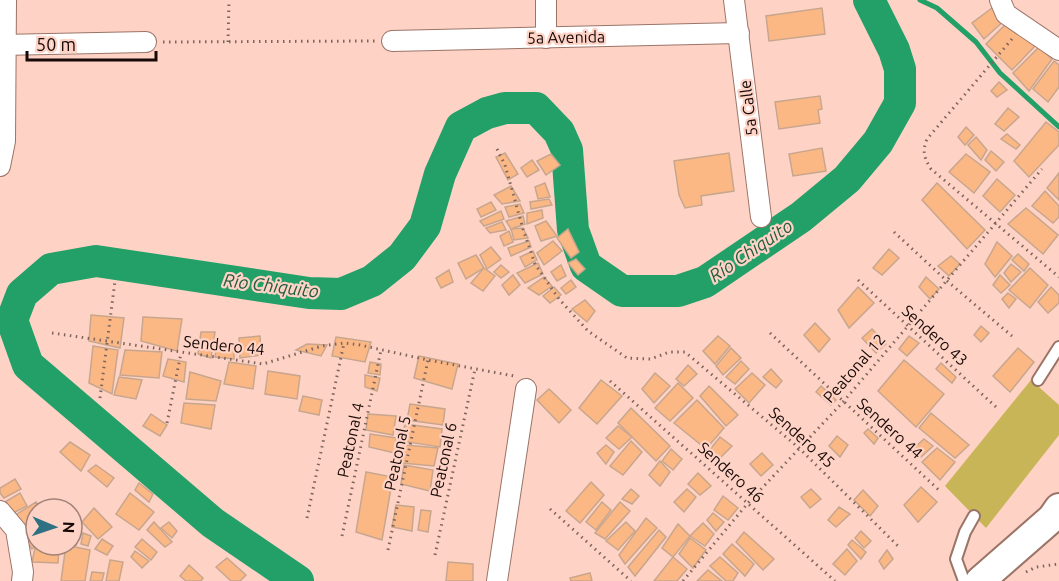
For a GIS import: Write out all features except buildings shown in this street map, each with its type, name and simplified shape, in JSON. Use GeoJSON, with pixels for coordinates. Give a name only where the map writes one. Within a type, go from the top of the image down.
{"type":"FeatureCollection","features":[{"type":"Feature","properties":{"kind":"street"},"geometry":{"type":"LineString","coordinates":[[0,166],[5,141],[3,45],[6,0]]}},
{"type":"Feature","properties":{"kind":"street"},"geometry":{"type":"LineString","coordinates":[[546,0],[546,38]]}},
{"type":"Feature","properties":{"kind":"street","name":"5a Calle"},"geometry":{"type":"LineString","coordinates":[[734,0],[761,217]]}},
{"type":"Feature","properties":{"kind":"street"},"geometry":{"type":"LineString","coordinates":[[1000,0],[1006,14],[1059,50]]}},
{"type":"Feature","properties":{"kind":"street","name":"5a Avenida"},"geometry":{"type":"LineString","coordinates":[[392,41],[739,33]]}},
{"type":"Feature","properties":{"kind":"street"},"geometry":{"type":"LineString","coordinates":[[3,45],[146,42]]}},
{"type":"Feature","properties":{"kind":"street"},"geometry":{"type":"LineString","coordinates":[[497,581],[526,389]]}},
{"type":"Feature","properties":{"kind":"street"},"geometry":{"type":"LineString","coordinates":[[981,581],[1052,518],[1059,508]]}},
{"type":"Feature","properties":{"kind":"street"},"geometry":{"type":"LineString","coordinates":[[0,511],[16,530],[23,572],[22,581]]}},
{"type":"Feature","properties":{"kind":"lane"},"geometry":{"type":"LineString","coordinates":[[1038,380],[1059,347]]}},
{"type":"Feature","properties":{"kind":"lane"},"geometry":{"type":"LineString","coordinates":[[964,581],[956,559],[965,532],[974,516]]}},
{"type":"Feature","properties":{"kind":"path"},"geometry":{"type":"LineString","coordinates":[[228,42],[229,0]]}},
{"type":"Feature","properties":{"kind":"path"},"geometry":{"type":"LineString","coordinates":[[1023,26],[927,139],[923,147],[925,159],[931,169],[1059,277]]}},
{"type":"Feature","properties":{"kind":"path"},"geometry":{"type":"LineString","coordinates":[[146,42],[392,41]]}},
{"type":"Feature","properties":{"kind":"path","name":"Sendero 45"},"geometry":{"type":"LineString","coordinates":[[497,149],[505,165],[535,264],[559,299],[588,331],[627,358],[651,359],[669,352],[685,352],[799,448],[898,546]]}},
{"type":"Feature","properties":{"kind":"path","name":"Peatonal 12"},"geometry":{"type":"LineString","coordinates":[[683,581],[748,503],[843,402],[1041,169]]}},
{"type":"Feature","properties":{"kind":"path"},"geometry":{"type":"LineString","coordinates":[[894,232],[1012,336]]}},
{"type":"Feature","properties":{"kind":"path","name":"Sendero 43"},"geometry":{"type":"LineString","coordinates":[[858,280],[996,407]]}},
{"type":"Feature","properties":{"kind":"path"},"geometry":{"type":"LineString","coordinates":[[100,398],[115,281]]}},
{"type":"Feature","properties":{"kind":"path","name":"Sendero 44"},"geometry":{"type":"LineString","coordinates":[[52,333],[263,364],[322,346],[344,343],[517,376],[524,382],[526,389]]}},
{"type":"Feature","properties":{"kind":"path","name":"Sendero 44"},"geometry":{"type":"LineString","coordinates":[[770,333],[942,492]]}},
{"type":"Feature","properties":{"kind":"path"},"geometry":{"type":"LineString","coordinates":[[307,519],[344,343]]}},
{"type":"Feature","properties":{"kind":"path","name":"Peatonal 4"},"geometry":{"type":"LineString","coordinates":[[342,536],[381,350]]}},
{"type":"Feature","properties":{"kind":"path"},"geometry":{"type":"LineString","coordinates":[[167,423],[181,352]]}},
{"type":"Feature","properties":{"kind":"path","name":"Peatonal 5"},"geometry":{"type":"LineString","coordinates":[[388,550],[428,360]]}},
{"type":"Feature","properties":{"kind":"path","name":"Peatonal 6"},"geometry":{"type":"LineString","coordinates":[[435,555],[475,369]]}},
{"type":"Feature","properties":{"kind":"path","name":"Sendero 46"},"geometry":{"type":"LineString","coordinates":[[610,381],[835,581]]}},
{"type":"Feature","properties":{"kind":"path"},"geometry":{"type":"LineString","coordinates":[[550,509],[631,581]]}},
{"type":"Feature","properties":{"kind":"shaded area"},"geometry":{"type":"Polygon","coordinates":[[[1031,380],[1059,405],[1059,435],[986,528],[945,486],[1031,380]]]}},
{"type":"Feature","properties":{"kind":"waterway","name":"Río Chiquito"},"geometry":{"type":"LineString","coordinates":[[298,581],[213,523],[28,365],[12,320],[22,294],[51,269],[96,261],[309,293],[341,294],[372,281],[402,257],[425,226],[440,174],[461,127],[487,113],[505,108],[536,108],[559,132],[567,150],[573,230],[586,266],[622,291],[678,291],[705,282],[801,217],[847,179],[878,142],[900,103],[900,69],[894,50],[869,0]]}},
{"type":"Feature","properties":{"kind":"waterway"},"geometry":{"type":"LineString","coordinates":[[920,0],[937,8],[976,42],[1000,73],[1059,127]]}}]}
